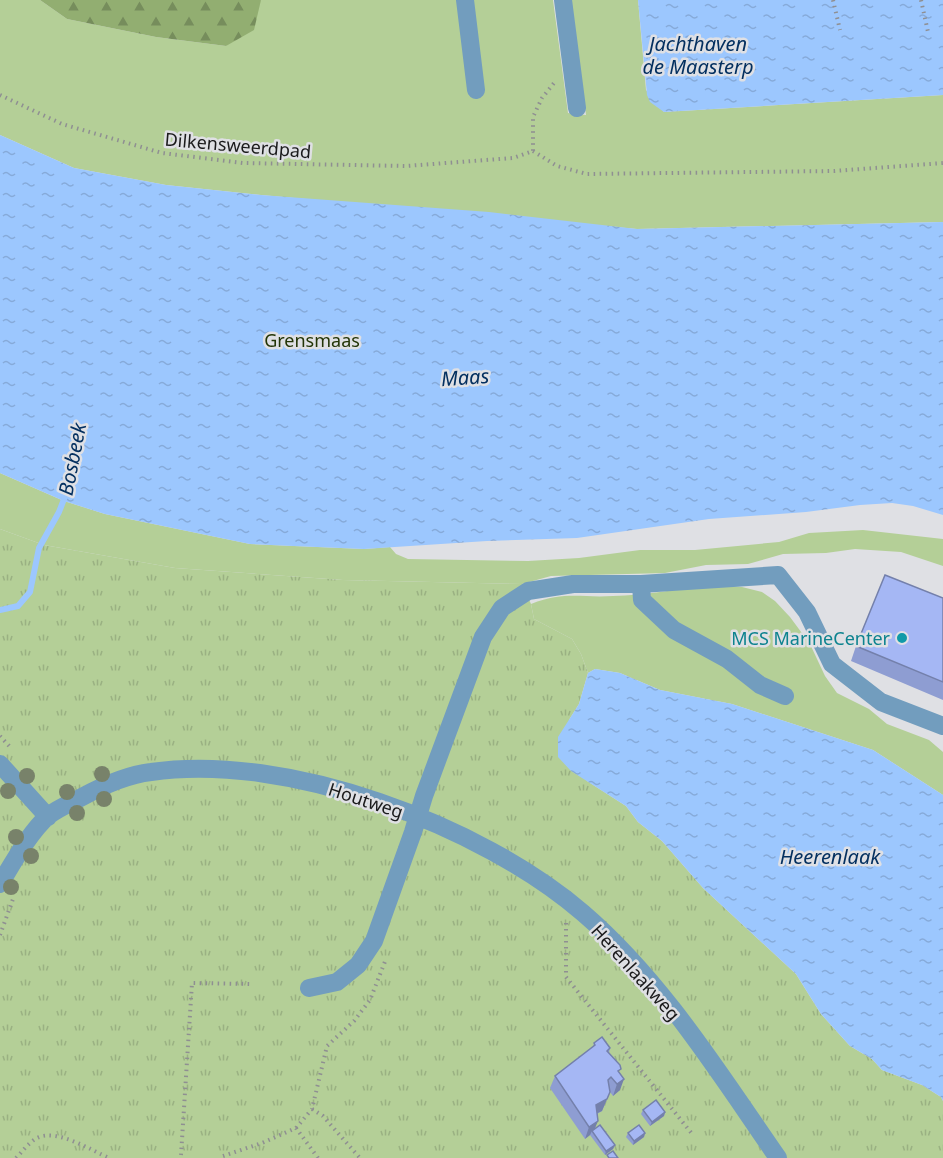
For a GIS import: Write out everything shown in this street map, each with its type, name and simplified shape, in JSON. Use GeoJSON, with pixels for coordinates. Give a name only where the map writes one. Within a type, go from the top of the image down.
{"type":"FeatureCollection","features":[{"type":"Feature","properties":{"kind":"street"},"geometry":{"type":"LineString","coordinates":[[465,0],[476,90]]}},
{"type":"Feature","properties":{"kind":"street"},"geometry":{"type":"LineString","coordinates":[[563,0],[577,108]]}},
{"type":"Feature","properties":{"kind":"street","name":"Houtweg"},"geometry":{"type":"LineString","coordinates":[[48,816],[101,787],[124,778],[149,772],[199,769],[261,773],[330,787],[390,805],[418,817],[483,637],[502,608],[528,591],[573,584],[620,585],[778,575],[807,612],[832,664],[881,702],[943,726]]}},
{"type":"Feature","properties":{"kind":"street"},"geometry":{"type":"LineString","coordinates":[[641,584],[642,600],[674,630],[727,658],[760,685],[785,696]]}},
{"type":"Feature","properties":{"kind":"street"},"geometry":{"type":"LineString","coordinates":[[0,764],[48,816],[21,851],[0,884]]}},
{"type":"Feature","properties":{"kind":"street"},"geometry":{"type":"LineString","coordinates":[[309,988],[337,982],[358,965],[374,941],[418,817]]}},
{"type":"Feature","properties":{"kind":"street","name":"Herenlaakweg"},"geometry":{"type":"LineString","coordinates":[[418,817],[490,850],[566,915],[635,965],[680,1020],[778,1158]]}},
{"type":"Feature","properties":{"kind":"path"},"geometry":{"type":"LineString","coordinates":[[833,0],[840,30]]}},
{"type":"Feature","properties":{"kind":"path"},"geometry":{"type":"LineString","coordinates":[[921,0],[928,32]]}},
{"type":"Feature","properties":{"kind":"path"},"geometry":{"type":"LineString","coordinates":[[572,71],[554,83],[542,98],[533,117],[533,151],[557,166],[586,174],[834,171],[943,163]]}},
{"type":"Feature","properties":{"kind":"path","name":"Dilkensweerdpad"},"geometry":{"type":"LineString","coordinates":[[0,95],[63,124],[162,153],[243,163],[405,166],[513,158],[533,151]]}},
{"type":"Feature","properties":{"kind":"path"},"geometry":{"type":"LineString","coordinates":[[566,915],[575,931]]}},
{"type":"Feature","properties":{"kind":"path"},"geometry":{"type":"LineString","coordinates":[[566,915],[566,976],[693,1135]]}},
{"type":"Feature","properties":{"kind":"path"},"geometry":{"type":"LineString","coordinates":[[224,1156],[296,1128],[312,1109],[327,1046],[354,1021],[370,1000],[387,958]]}},
{"type":"Feature","properties":{"kind":"path"},"geometry":{"type":"LineString","coordinates":[[181,1155],[192,983],[252,984]]}},
{"type":"Feature","properties":{"kind":"path"},"geometry":{"type":"LineString","coordinates":[[312,1109],[323,1116],[360,1158]]}},
{"type":"Feature","properties":{"kind":"path"},"geometry":{"type":"LineString","coordinates":[[296,1128],[318,1158]]}},
{"type":"Feature","properties":{"kind":"path"},"geometry":{"type":"LineString","coordinates":[[16,1158],[37,1138],[51,1135],[64,1138],[109,1158]]}},
{"type":"Feature","properties":{"kind":"green space"},"geometry":{"type":"Polygon","coordinates":[[[0,0],[40,0],[67,19],[156,37],[226,46],[261,0],[553,0],[568,113],[586,115],[571,0],[638,0],[646,90],[664,112],[943,95],[943,222],[637,229],[166,185],[74,168],[0,135],[0,0]]]}},
{"type":"Feature","properties":{"kind":"green space"},"geometry":{"type":"Polygon","coordinates":[[[40,0],[261,0],[254,30],[226,46],[156,37],[67,19],[40,0]]]}},
{"type":"Feature","properties":{"kind":"green space"},"geometry":{"type":"Polygon","coordinates":[[[0,473],[64,501],[105,514],[250,544],[364,549],[390,547],[396,554],[408,559],[528,561],[579,558],[640,550],[695,550],[779,542],[809,533],[863,530],[943,539],[943,566],[901,552],[855,549],[826,553],[783,554],[748,564],[706,565],[665,573],[551,576],[522,584],[343,580],[175,568],[44,545],[0,529],[0,473]]]}},
{"type":"Feature","properties":{"kind":"green space"},"geometry":{"type":"Polygon","coordinates":[[[0,529],[44,545],[175,568],[343,580],[522,584],[531,604],[534,619],[572,639],[588,673],[579,704],[569,720],[587,781],[626,806],[638,822],[662,841],[703,888],[796,974],[821,1014],[850,1046],[872,1059],[882,1070],[922,1085],[941,1097],[943,1101],[943,1158],[0,1158],[0,529]]]}},
{"type":"Feature","properties":{"kind":"green space"},"geometry":{"type":"Polygon","coordinates":[[[711,585],[742,587],[762,592],[775,601],[810,644],[825,676],[837,693],[869,709],[887,724],[929,740],[943,752],[943,795],[873,750],[732,704],[660,690],[620,673],[595,669],[588,673],[572,639],[534,619],[531,604],[563,596],[625,595],[711,585]]]}},
{"type":"Feature","properties":{"kind":"water","name":"Jachthaven de Maasterp"},"geometry":{"type":"Polygon","coordinates":[[[638,0],[943,0],[943,95],[664,112],[650,102],[647,95],[638,0]]]}},
{"type":"Feature","properties":{"kind":"water","name":"Grensmaas"},"geometry":{"type":"Polygon","coordinates":[[[0,135],[74,168],[166,185],[261,195],[489,212],[637,229],[943,222],[943,515],[913,506],[892,503],[709,519],[577,538],[364,549],[250,544],[105,514],[64,501],[0,473],[0,135]]]}},
{"type":"Feature","properties":{"kind":"water","name":"Heerenlaak"},"geometry":{"type":"Polygon","coordinates":[[[595,669],[620,673],[660,690],[732,704],[873,750],[943,795],[943,1101],[941,1097],[922,1085],[882,1070],[872,1059],[850,1046],[821,1014],[796,974],[703,888],[662,841],[638,822],[626,806],[571,771],[558,757],[558,737],[579,704],[588,673],[595,669]]]}},
{"type":"Feature","properties":{"kind":"building","name":"MCS MarineCenter"},"geometry":{"type":"Polygon","coordinates":[[[885,575],[943,598],[943,682],[856,646],[885,575]]]}},
{"type":"Feature","properties":{"kind":"building"},"geometry":{"type":"Polygon","coordinates":[[[602,1037],[610,1048],[607,1051],[620,1065],[621,1069],[618,1071],[624,1079],[617,1084],[611,1077],[608,1080],[610,1092],[607,1099],[596,1105],[598,1121],[589,1127],[555,1076],[602,1037]]]}},
{"type":"Feature","properties":{"kind":"building"},"geometry":{"type":"Polygon","coordinates":[[[656,1100],[665,1112],[652,1122],[643,1110],[656,1100]]]}},
{"type":"Feature","properties":{"kind":"building"},"geometry":{"type":"Polygon","coordinates":[[[600,1125],[615,1145],[606,1151],[592,1131],[600,1125]]]}},
{"type":"Feature","properties":{"kind":"building"},"geometry":{"type":"Polygon","coordinates":[[[639,1125],[645,1133],[634,1141],[628,1133],[639,1125]]]}},
{"type":"Feature","properties":{"kind":"building"},"geometry":{"type":"Polygon","coordinates":[[[613,1151],[618,1158],[609,1158],[607,1155],[613,1151]]]}},
{"type":"Feature","properties":{"kind":"waterway","name":"Bosbeek"},"geometry":{"type":"LineString","coordinates":[[0,610],[18,606],[30,592],[39,548],[66,494]]}},
{"type":"Feature","properties":{"kind":"place","name":"MCS MarineCenter"},"geometry":{"type":"Point","coordinates":[902,638]}},
{"type":"Feature","properties":{"kind":"water label","name":"Maas"},"geometry":{"type":"Point","coordinates":[465,377]}}]}
